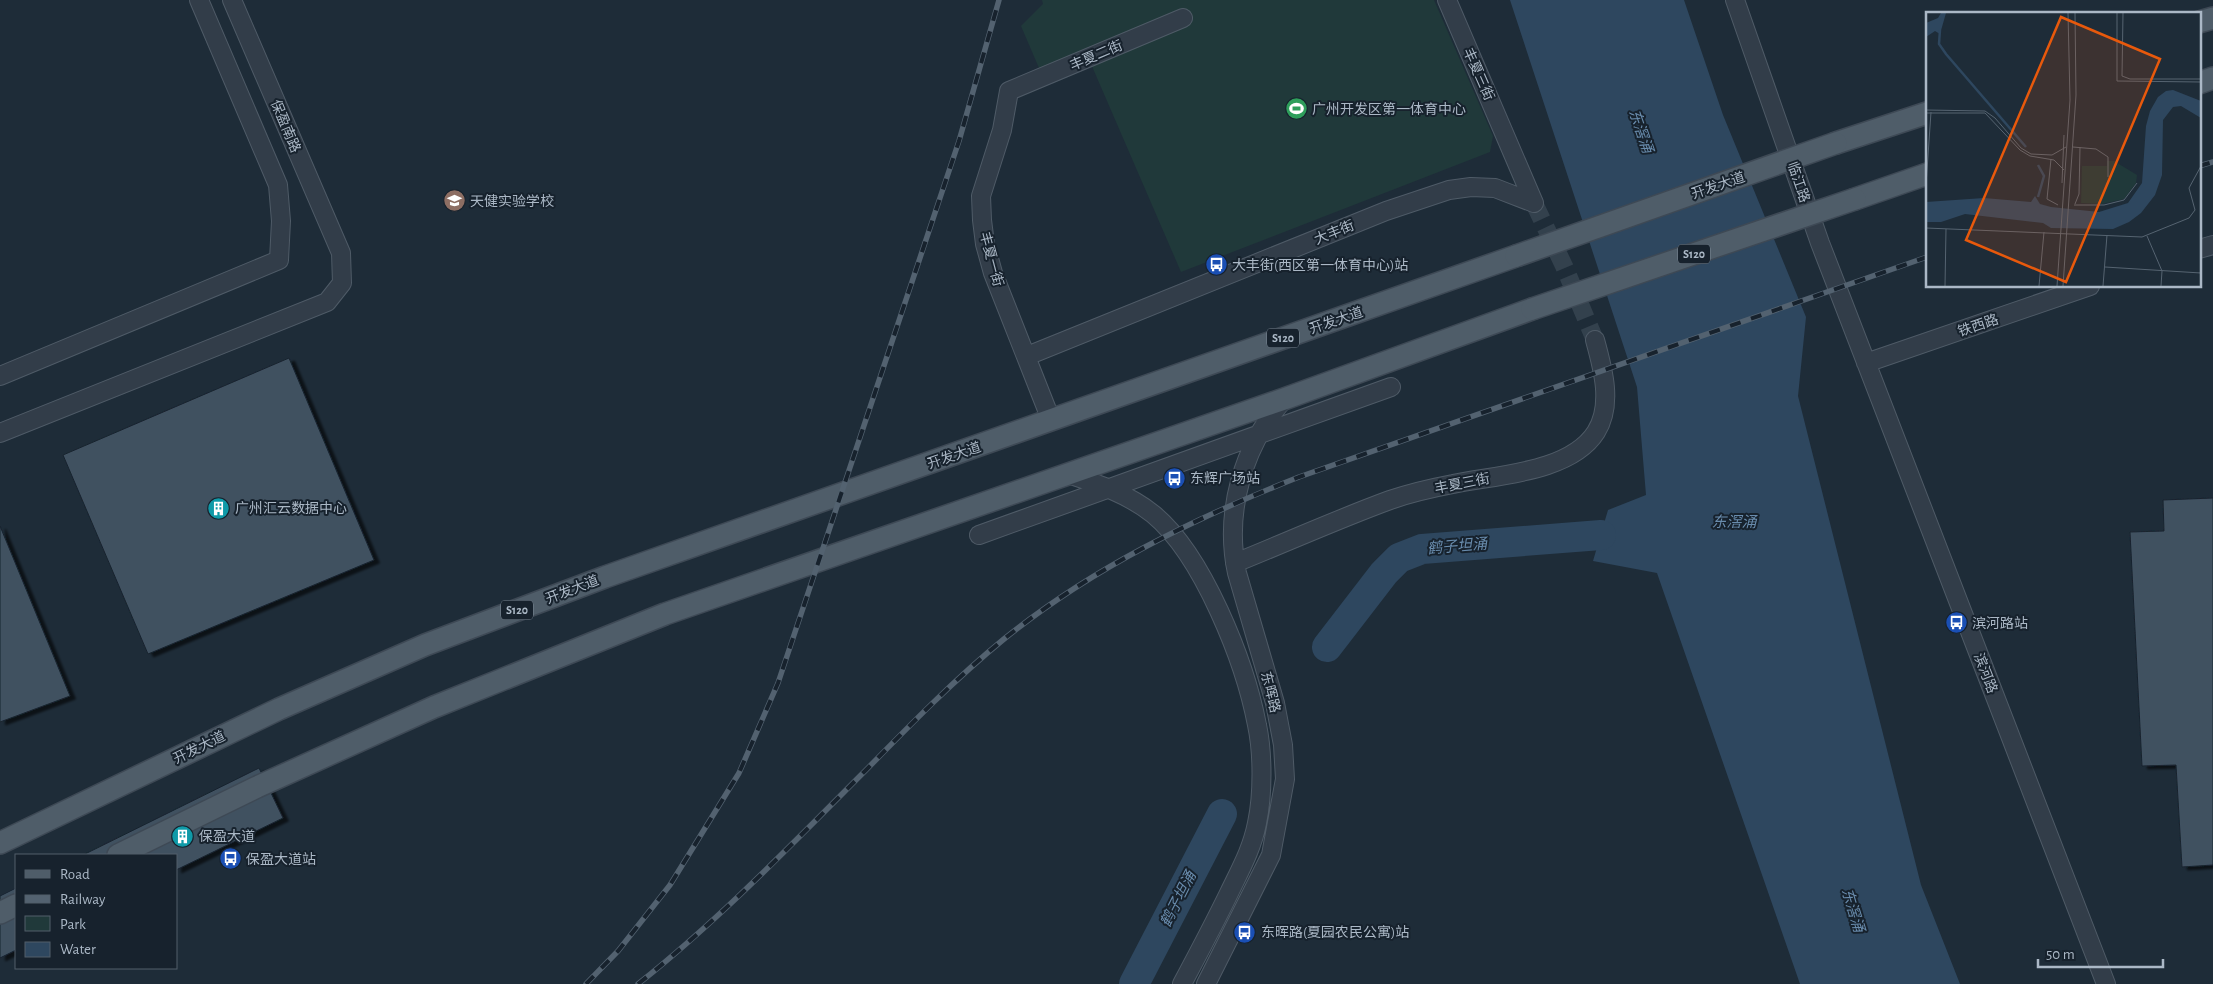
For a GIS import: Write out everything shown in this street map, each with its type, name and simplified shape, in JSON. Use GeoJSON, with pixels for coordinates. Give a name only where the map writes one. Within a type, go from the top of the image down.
{"type":"FeatureCollection","features":[{"type":"Feature","properties":{"kind":"main road"},"geometry":{"type":"LineString","coordinates":[[2200,22],[2213,18]]}},
{"type":"Feature","properties":{"kind":"main road"},"geometry":{"type":"LineString","coordinates":[[2200,83],[2213,78]]}},
{"type":"Feature","properties":{"kind":"main road","name":"开发大道"},"geometry":{"type":"LineString","coordinates":[[0,843],[279,708],[425,645],[605,577],[1836,143],[1926,113]]}},
{"type":"Feature","properties":{"kind":"main road","name":"S120"},"geometry":{"type":"LineString","coordinates":[[120,854],[257,787],[426,711],[665,614],[728,594],[1284,399],[1532,309],[1926,174]]}},
{"type":"Feature","properties":{"kind":"main road"},"geometry":{"type":"LineString","coordinates":[[0,913],[15,906]]}},
{"type":"Feature","properties":{"kind":"street"},"geometry":{"type":"LineString","coordinates":[[0,376],[279,260],[281,220],[278,185],[199,0]]}},
{"type":"Feature","properties":{"kind":"street","name":"保盈南路"},"geometry":{"type":"LineString","coordinates":[[0,433],[327,302],[342,283],[341,253],[232,0]]}},
{"type":"Feature","properties":{"kind":"street","name":"丰夏三街"},"geometry":{"type":"LineString","coordinates":[[1447,0],[1534,203]]}},
{"type":"Feature","properties":{"kind":"street","name":"临江路"},"geometry":{"type":"LineString","coordinates":[[1735,0],[1820,243],[1866,363]]}},
{"type":"Feature","properties":{"kind":"street","name":"丰夏二街"},"geometry":{"type":"LineString","coordinates":[[1009,91],[1183,18]]}},
{"type":"Feature","properties":{"kind":"street","name":"丰夏一街"},"geometry":{"type":"LineString","coordinates":[[1009,91],[1002,130],[981,196],[985,244],[993,274],[1051,420]]}},
{"type":"Feature","properties":{"kind":"street","name":"大丰街"},"geometry":{"type":"LineString","coordinates":[[1027,356],[1386,211],[1442,192],[1471,187],[1495,188],[1534,203]]}},
{"type":"Feature","properties":{"kind":"street"},"geometry":{"type":"LineString","coordinates":[[2200,249],[2213,245]]}},
{"type":"Feature","properties":{"kind":"street","name":"铁西路"},"geometry":{"type":"LineString","coordinates":[[1866,363],[2084,288]]}},
{"type":"Feature","properties":{"kind":"street","name":"丰夏三街"},"geometry":{"type":"LineString","coordinates":[[1235,563],[1391,500],[1453,484],[1528,470],[1558,461],[1580,449],[1595,434],[1602,419],[1606,394],[1603,367],[1594,340]]}},
{"type":"Feature","properties":{"kind":"street","name":"滨河路"},"geometry":{"type":"LineString","coordinates":[[1866,363],[2106,984]]}},
{"type":"Feature","properties":{"kind":"street"},"geometry":{"type":"LineString","coordinates":[[979,535],[1391,387]]}},
{"type":"Feature","properties":{"kind":"street","name":"东晖路"},"geometry":{"type":"LineString","coordinates":[[1206,984],[1271,855],[1285,780],[1283,745],[1275,703],[1235,563],[1232,535],[1234,502],[1246,466],[1259,434],[1268,418],[1284,399]]}},
{"type":"Feature","properties":{"kind":"street","name":"东晖路"},"geometry":{"type":"LineString","coordinates":[[1068,474],[1111,489],[1153,514],[1172,533],[1195,566],[1228,630],[1257,724],[1261,748],[1260,795],[1258,822],[1250,852],[1182,984]]}},
{"type":"Feature","properties":{"kind":"green space","name":"广州开发区第一体育中心"},"geometry":{"type":"Polygon","coordinates":[[[1042,0],[1434,0],[1493,136],[1490,152],[1181,272],[1091,64],[1045,82],[1021,26],[1043,4],[1042,0]]]}},
{"type":"Feature","properties":{"kind":"water","name":"东滘涌"},"geometry":{"type":"Polygon","coordinates":[[[1510,0],[1684,0],[1723,115],[1806,317],[1798,396],[1921,885],[1960,984],[1800,984],[1657,573],[1593,561],[1608,510],[1646,495],[1637,387],[1510,0]]]}},
{"type":"Feature","properties":{"kind":"building","name":"广州汇云数据中心"},"geometry":{"type":"Polygon","coordinates":[[[289,358],[374,560],[148,654],[63,455],[289,358]]]}},
{"type":"Feature","properties":{"kind":"building"},"geometry":{"type":"Polygon","coordinates":[[[2213,498],[2213,865],[2182,867],[2176,765],[2142,766],[2130,532],[2164,531],[2163,500],[2213,498]]]}},
{"type":"Feature","properties":{"kind":"building"},"geometry":{"type":"Polygon","coordinates":[[[0,526],[70,696],[0,722],[0,526]]]}},
{"type":"Feature","properties":{"kind":"building","name":"保盈大道"},"geometry":{"type":"Polygon","coordinates":[[[259,768],[283,818],[178,869],[178,854],[85,854],[259,768]]]}},
{"type":"Feature","properties":{"kind":"building"},"geometry":{"type":"Polygon","coordinates":[[[15,888],[15,950],[0,958],[0,896],[15,888]]]}},
{"type":"Feature","properties":{"kind":"waterway","name":"鹤子坦涌"},"geometry":{"type":"LineString","coordinates":[[1327,647],[1384,573],[1399,558],[1422,549],[1601,535]]}},
{"type":"Feature","properties":{"kind":"waterway","name":"鹤子坦涌"},"geometry":{"type":"LineString","coordinates":[[1134,984],[1222,814]]}},
{"type":"Feature","properties":{"kind":"tunnel"},"geometry":{"type":"LineString","coordinates":[[1534,203],[1564,266],[1595,340]]}},
{"type":"Feature","properties":{"kind":"railway"},"geometry":{"type":"LineString","coordinates":[[586,984],[618,951],[670,885],[739,773],[778,683],[959,141],[999,0]]}},
{"type":"Feature","properties":{"kind":"railway"},"geometry":{"type":"LineString","coordinates":[[2200,166],[2213,162]]}},
{"type":"Feature","properties":{"kind":"railway"},"geometry":{"type":"LineString","coordinates":[[638,984],[727,907],[811,826],[916,719],[968,670],[1038,613],[1109,567],[1183,528],[1299,477],[1926,257]]}},
{"type":"Feature","properties":{"kind":"place","name":"广州开发区第一体育中心"},"geometry":{"type":"Point","coordinates":[1296,109]}},
{"type":"Feature","properties":{"kind":"place","name":"天健实验学校"},"geometry":{"type":"Point","coordinates":[454,201]}},
{"type":"Feature","properties":{"kind":"place","name":"大丰街(西区第一体育中心)站"},"geometry":{"type":"Point","coordinates":[1216,265]}},
{"type":"Feature","properties":{"kind":"place","name":"东辉广场站"},"geometry":{"type":"Point","coordinates":[1174,478]}},
{"type":"Feature","properties":{"kind":"place","name":"广州汇云数据中心"},"geometry":{"type":"Point","coordinates":[219,508]}},
{"type":"Feature","properties":{"kind":"place","name":"滨河路站"},"geometry":{"type":"Point","coordinates":[1956,623]}},
{"type":"Feature","properties":{"kind":"place","name":"保盈大道"},"geometry":{"type":"Point","coordinates":[183,836]}},
{"type":"Feature","properties":{"kind":"place","name":"保盈大道站"},"geometry":{"type":"Point","coordinates":[230,859]}},
{"type":"Feature","properties":{"kind":"place","name":"东晖路(夏园农民公寓)站"},"geometry":{"type":"Point","coordinates":[1245,932]}}]}
